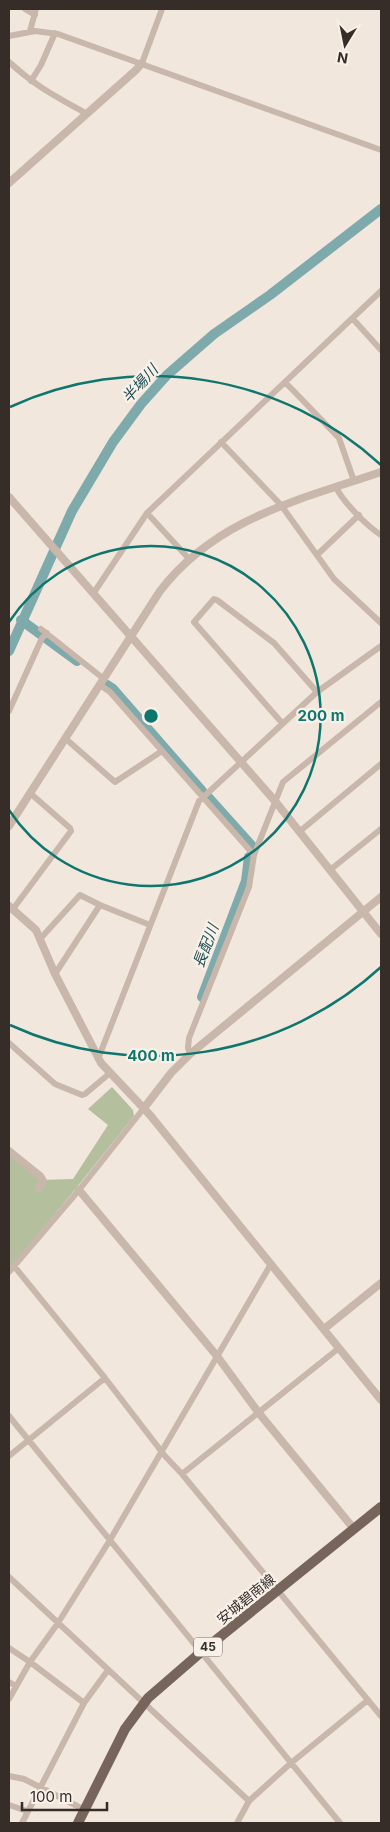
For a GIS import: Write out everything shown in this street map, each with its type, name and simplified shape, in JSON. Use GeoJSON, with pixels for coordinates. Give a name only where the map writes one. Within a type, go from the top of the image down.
{"type":"FeatureCollection","features":[{"type":"Feature","properties":{"kind":"main road","name":"安城碧南線"},"geometry":{"type":"LineString","coordinates":[[78,1823],[125,1729],[144,1703],[200,1653],[381,1507]]}},
{"type":"Feature","properties":{"kind":"street"},"geometry":{"type":"LineString","coordinates":[[25,9],[35,12],[30,31]]}},
{"type":"Feature","properties":{"kind":"street"},"geometry":{"type":"LineString","coordinates":[[9,183],[136,70],[142,63],[162,9]]}},
{"type":"Feature","properties":{"kind":"street"},"geometry":{"type":"LineString","coordinates":[[9,36],[30,31],[55,33],[381,150]]}},
{"type":"Feature","properties":{"kind":"street"},"geometry":{"type":"LineString","coordinates":[[31,81],[41,65],[55,33]]}},
{"type":"Feature","properties":{"kind":"street"},"geometry":{"type":"LineString","coordinates":[[9,62],[31,81],[60,101],[87,114]]}},
{"type":"Feature","properties":{"kind":"street"},"geometry":{"type":"LineString","coordinates":[[93,594],[147,514],[381,291]]}},
{"type":"Feature","properties":{"kind":"street"},"geometry":{"type":"LineString","coordinates":[[353,319],[381,350]]}},
{"type":"Feature","properties":{"kind":"street"},"geometry":{"type":"LineString","coordinates":[[285,382],[339,438],[354,481]]}},
{"type":"Feature","properties":{"kind":"street"},"geometry":{"type":"LineString","coordinates":[[221,442],[281,506],[337,582],[381,623]]}},
{"type":"Feature","properties":{"kind":"street"},"geometry":{"type":"LineString","coordinates":[[9,826],[160,591],[190,560],[215,540],[238,526],[281,506],[381,472]]}},
{"type":"Feature","properties":{"kind":"street"},"geometry":{"type":"LineString","coordinates":[[336,487],[359,515],[381,535]]}},
{"type":"Feature","properties":{"kind":"street"},"geometry":{"type":"LineString","coordinates":[[9,497],[275,801],[381,934]]}},
{"type":"Feature","properties":{"kind":"street"},"geometry":{"type":"LineString","coordinates":[[147,514],[190,560]]}},
{"type":"Feature","properties":{"kind":"street"},"geometry":{"type":"LineString","coordinates":[[317,555],[359,515]]}},
{"type":"Feature","properties":{"kind":"street"},"geometry":{"type":"LineString","coordinates":[[282,723],[194,622],[214,599],[274,643],[317,692]]}},
{"type":"Feature","properties":{"kind":"street"},"geometry":{"type":"LineString","coordinates":[[9,711],[44,634],[102,682],[254,855]]}},
{"type":"Feature","properties":{"kind":"street"},"geometry":{"type":"LineString","coordinates":[[98,1059],[195,808],[202,798],[317,692],[381,646]]}},
{"type":"Feature","properties":{"kind":"street"},"geometry":{"type":"LineString","coordinates":[[190,1054],[188,1048],[189,1038],[249,887],[254,855],[283,782],[381,702]]}},
{"type":"Feature","properties":{"kind":"street"},"geometry":{"type":"LineString","coordinates":[[66,738],[115,782],[162,751]]}},
{"type":"Feature","properties":{"kind":"street"},"geometry":{"type":"LineString","coordinates":[[299,832],[381,764]]}},
{"type":"Feature","properties":{"kind":"street"},"geometry":{"type":"LineString","coordinates":[[30,793],[70,828],[70,832],[11,907],[34,927],[55,974],[98,1059],[144,1108],[381,1400]]}},
{"type":"Feature","properties":{"kind":"street"},"geometry":{"type":"LineString","coordinates":[[330,870],[381,829]]}},
{"type":"Feature","properties":{"kind":"street"},"geometry":{"type":"LineString","coordinates":[[40,939],[78,895],[84,895],[100,905],[150,925]]}},
{"type":"Feature","properties":{"kind":"street"},"geometry":{"type":"LineString","coordinates":[[9,1272],[79,1190],[177,1066],[381,897]]}},
{"type":"Feature","properties":{"kind":"street"},"geometry":{"type":"LineString","coordinates":[[55,974],[100,905]]}},
{"type":"Feature","properties":{"kind":"street"},"geometry":{"type":"LineString","coordinates":[[9,1043],[55,1084],[82,1095],[86,1094],[110,1073]]}},
{"type":"Feature","properties":{"kind":"street"},"geometry":{"type":"LineString","coordinates":[[9,1150],[40,1176],[43,1182],[40,1188]]}},
{"type":"Feature","properties":{"kind":"street"},"geometry":{"type":"LineString","coordinates":[[79,1190],[217,1356],[258,1412],[354,1529]]}},
{"type":"Feature","properties":{"kind":"street"},"geometry":{"type":"LineString","coordinates":[[9,1699],[30,1662],[58,1623],[110,1540],[271,1264]]}},
{"type":"Feature","properties":{"kind":"street"},"geometry":{"type":"LineString","coordinates":[[14,1266],[161,1450],[381,1716]]}},
{"type":"Feature","properties":{"kind":"street"},"geometry":{"type":"LineString","coordinates":[[324,1329],[381,1283]]}},
{"type":"Feature","properties":{"kind":"street"},"geometry":{"type":"LineString","coordinates":[[182,1474],[339,1348]]}},
{"type":"Feature","properties":{"kind":"street"},"geometry":{"type":"LineString","coordinates":[[9,1456],[105,1378]]}},
{"type":"Feature","properties":{"kind":"street"},"geometry":{"type":"LineString","coordinates":[[9,1416],[340,1823]]}},
{"type":"Feature","properties":{"kind":"street"},"geometry":{"type":"LineString","coordinates":[[9,1577],[248,1801]]}},
{"type":"Feature","properties":{"kind":"street"},"geometry":{"type":"LineString","coordinates":[[9,1648],[84,1702]]}},
{"type":"Feature","properties":{"kind":"street"},"geometry":{"type":"LineString","coordinates":[[22,1823],[84,1702],[108,1670]]}},
{"type":"Feature","properties":{"kind":"street"},"geometry":{"type":"LineString","coordinates":[[9,1682],[16,1686]]}},
{"type":"Feature","properties":{"kind":"street"},"geometry":{"type":"LineString","coordinates":[[237,1823],[248,1801],[368,1700]]}},
{"type":"Feature","properties":{"kind":"street"},"geometry":{"type":"LineString","coordinates":[[9,1776],[24,1779],[84,1810]]}},
{"type":"Feature","properties":{"kind":"street"},"geometry":{"type":"LineString","coordinates":[[9,1806],[27,1812]]}},
{"type":"Feature","properties":{"kind":"green space"},"geometry":{"type":"Polygon","coordinates":[[[112,1087],[133,1110],[134,1116],[9,1269],[9,1155],[40,1180],[73,1179],[108,1125],[88,1109],[112,1087]]]}},
{"type":"Feature","properties":{"kind":"waterway","name":"半場川"},"geometry":{"type":"LineString","coordinates":[[9,651],[72,511],[113,442],[141,404],[167,375],[214,334],[270,295],[381,209]]}},
{"type":"Feature","properties":{"kind":"waterway","name":"長配川"},"geometry":{"type":"LineString","coordinates":[[21,620],[77,661]]}},
{"type":"Feature","properties":{"kind":"waterway","name":"長配川"},"geometry":{"type":"LineString","coordinates":[[107,685],[113,689],[202,791]]}},
{"type":"Feature","properties":{"kind":"waterway","name":"長配川"},"geometry":{"type":"LineString","coordinates":[[208,797],[252,846],[251,848]]}},
{"type":"Feature","properties":{"kind":"waterway","name":"長配川"},"geometry":{"type":"LineString","coordinates":[[202,997],[246,881],[249,857]]}}]}
